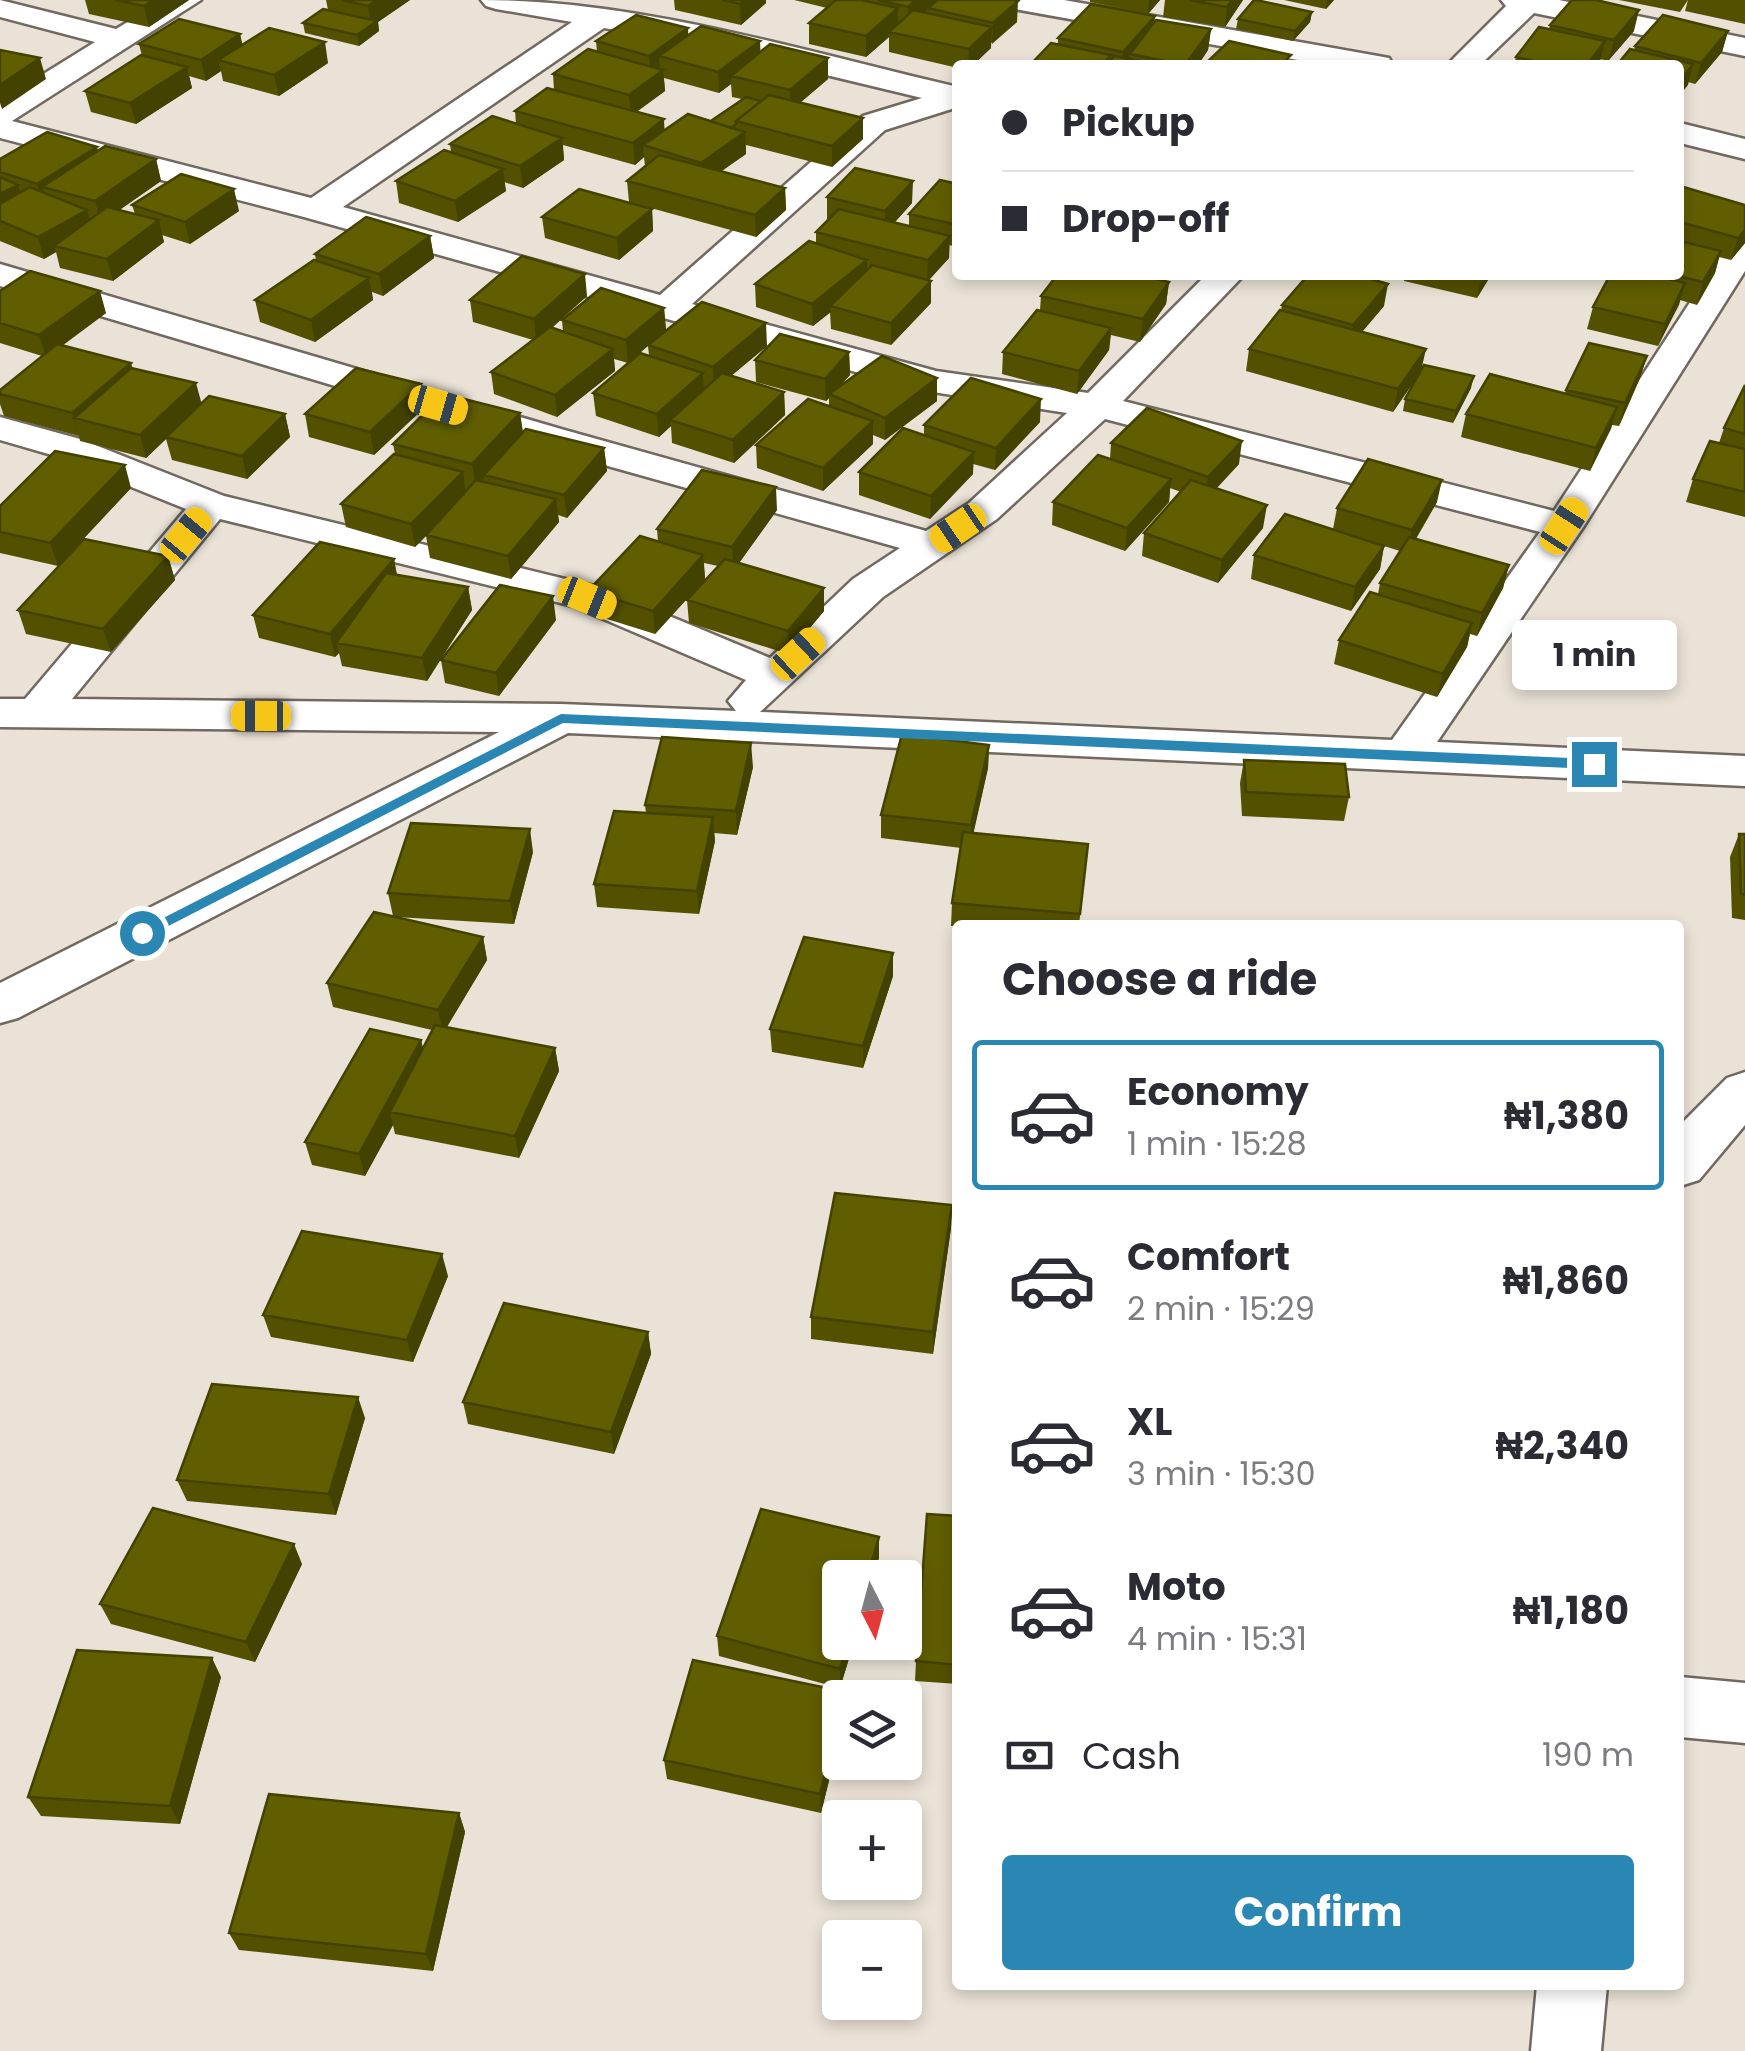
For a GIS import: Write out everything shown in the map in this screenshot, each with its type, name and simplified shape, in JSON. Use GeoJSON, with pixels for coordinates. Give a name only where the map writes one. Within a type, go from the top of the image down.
{"type":"FeatureCollection","features":[{"type":"Feature","properties":{"kind":"street"},"geometry":{"type":"LineString","coordinates":[[0,116],[186,0]]}},
{"type":"Feature","properties":{"kind":"street"},"geometry":{"type":"LineString","coordinates":[[496,0],[693,34],[952,96]]}},
{"type":"Feature","properties":{"kind":"street"},"geometry":{"type":"LineString","coordinates":[[1014,0],[1350,60]]}},
{"type":"Feature","properties":{"kind":"street"},"geometry":{"type":"LineString","coordinates":[[1467,60],[1525,1],[1743,43]]}},
{"type":"Feature","properties":{"kind":"street"},"geometry":{"type":"LineString","coordinates":[[0,8],[120,39]]}},
{"type":"Feature","properties":{"kind":"street"},"geometry":{"type":"LineString","coordinates":[[316,210],[598,18]]}},
{"type":"Feature","properties":{"kind":"street"},"geometry":{"type":"LineString","coordinates":[[667,308],[874,123],[952,99]]}},
{"type":"Feature","properties":{"kind":"street"},"geometry":{"type":"LineString","coordinates":[[0,128],[316,210],[933,382],[1098,406],[1564,526]]}},
{"type":"Feature","properties":{"kind":"street"},"geometry":{"type":"LineString","coordinates":[[1684,134],[1745,148]]}},
{"type":"Feature","properties":{"kind":"street"},"geometry":{"type":"LineString","coordinates":[[1405,755],[1564,526],[1745,244]]}},
{"type":"Feature","properties":{"kind":"street"},"geometry":{"type":"LineString","coordinates":[[0,274],[528,432],[932,545]]}},
{"type":"Feature","properties":{"kind":"street"},"geometry":{"type":"LineString","coordinates":[[726,724],[868,588],[983,512],[1098,406],[1221,280]]}},
{"type":"Feature","properties":{"kind":"street"},"geometry":{"type":"LineString","coordinates":[[0,428],[66,448],[211,506],[587,598],[775,676]]}},
{"type":"Feature","properties":{"kind":"street"},"geometry":{"type":"LineString","coordinates":[[18,714],[211,506]]}},
{"type":"Feature","properties":{"kind":"street"},"geometry":{"type":"LineString","coordinates":[[18,714],[561,718],[1745,771]]}},
{"type":"Feature","properties":{"kind":"street"},"geometry":{"type":"LineString","coordinates":[[0,1005],[561,718]]}},
{"type":"Feature","properties":{"kind":"street"},"geometry":{"type":"LineString","coordinates":[[1684,1158],[1745,1092]]}},
{"type":"Feature","properties":{"kind":"street"},"geometry":{"type":"LineString","coordinates":[[1684,1706],[1745,1713]]}},
{"type":"Feature","properties":{"kind":"street"},"geometry":{"type":"LineString","coordinates":[[1566,2051],[1572,1990]]}},
{"type":"Feature","properties":{"kind":"building"},"geometry":{"type":"Polygon","coordinates":[[[115,0],[154,0],[144,6],[115,0]]]}},
{"type":"Feature","properties":{"kind":"building"},"geometry":{"type":"Polygon","coordinates":[[[342,0],[377,0],[368,6],[342,0]]]}},
{"type":"Feature","properties":{"kind":"building"},"geometry":{"type":"Polygon","coordinates":[[[836,0],[861,0],[898,8],[866,36],[809,23],[836,0]]]}},
{"type":"Feature","properties":{"kind":"building"},"geometry":{"type":"Polygon","coordinates":[[[878,0],[916,0],[908,7],[878,0]]]}},
{"type":"Feature","properties":{"kind":"building"},"geometry":{"type":"Polygon","coordinates":[[[937,0],[1018,1],[993,23],[928,8],[937,0]]]}},
{"type":"Feature","properties":{"kind":"building"},"geometry":{"type":"Polygon","coordinates":[[[1189,0],[1232,0],[1227,7],[1189,0]]]}},
{"type":"Feature","properties":{"kind":"building"},"geometry":{"type":"Polygon","coordinates":[[[1254,0],[1312,12],[1295,31],[1238,19],[1254,0]]]}},
{"type":"Feature","properties":{"kind":"building"},"geometry":{"type":"Polygon","coordinates":[[[1572,0],[1596,0],[1639,10],[1614,40],[1550,25],[1572,0]]]}},
{"type":"Feature","properties":{"kind":"building"},"geometry":{"type":"Polygon","coordinates":[[[1091,4],[1155,16],[1123,52],[1058,38],[1091,4]]]}},
{"type":"Feature","properties":{"kind":"building"},"geometry":{"type":"Polygon","coordinates":[[[323,9],[377,21],[357,35],[303,23],[323,9]]]}},
{"type":"Feature","properties":{"kind":"building"},"geometry":{"type":"Polygon","coordinates":[[[913,10],[992,27],[969,49],[889,32],[913,10]]]}},
{"type":"Feature","properties":{"kind":"building"},"geometry":{"type":"Polygon","coordinates":[[[636,15],[688,28],[649,56],[596,41],[636,15]]]}},
{"type":"Feature","properties":{"kind":"building"},"geometry":{"type":"Polygon","coordinates":[[[1663,15],[1728,31],[1701,63],[1635,46],[1663,15]]]}},
{"type":"Feature","properties":{"kind":"building"},"geometry":{"type":"Polygon","coordinates":[[[179,19],[240,34],[201,60],[139,44],[179,19]]]}},
{"type":"Feature","properties":{"kind":"building"},"geometry":{"type":"Polygon","coordinates":[[[1156,20],[1211,29],[1189,60],[1130,54],[1156,20]]]}},
{"type":"Feature","properties":{"kind":"building"},"geometry":{"type":"Polygon","coordinates":[[[701,26],[760,41],[718,72],[659,56],[701,26]]]}},
{"type":"Feature","properties":{"kind":"building"},"geometry":{"type":"Polygon","coordinates":[[[1539,27],[1605,41],[1591,60],[1516,57],[1539,27]]]}},
{"type":"Feature","properties":{"kind":"building"},"geometry":{"type":"Polygon","coordinates":[[[269,28],[325,42],[274,75],[218,60],[269,28]]]}},
{"type":"Feature","properties":{"kind":"building"},"geometry":{"type":"Polygon","coordinates":[[[1229,41],[1291,55],[1286,60],[1209,60],[1229,41]]]}},
{"type":"Feature","properties":{"kind":"building"},"geometry":{"type":"Polygon","coordinates":[[[1051,43],[1111,55],[1106,60],[1035,60],[1051,43]]]}},
{"type":"Feature","properties":{"kind":"building"},"geometry":{"type":"Polygon","coordinates":[[[770,44],[828,58],[790,90],[731,76],[770,44]]]}},
{"type":"Feature","properties":{"kind":"building"},"geometry":{"type":"Polygon","coordinates":[[[588,49],[663,70],[629,95],[553,74],[588,49]]]}},
{"type":"Feature","properties":{"kind":"building"},"geometry":{"type":"Polygon","coordinates":[[[1630,49],[1676,60],[1621,60],[1630,49]]]}},
{"type":"Feature","properties":{"kind":"building"},"geometry":{"type":"Polygon","coordinates":[[[0,50],[40,58],[0,85],[0,50]]]}},
{"type":"Feature","properties":{"kind":"building"},"geometry":{"type":"Polygon","coordinates":[[[141,55],[187,67],[130,103],[85,91],[141,55]]]}},
{"type":"Feature","properties":{"kind":"building"},"geometry":{"type":"Polygon","coordinates":[[[1684,62],[1693,64],[1684,76],[1684,62]]]}},
{"type":"Feature","properties":{"kind":"building"},"geometry":{"type":"Polygon","coordinates":[[[547,88],[664,119],[633,143],[515,111],[547,88]]]}},
{"type":"Feature","properties":{"kind":"building"},"geometry":{"type":"Polygon","coordinates":[[[769,95],[863,118],[832,146],[736,121],[769,95]]]}},
{"type":"Feature","properties":{"kind":"building"},"geometry":{"type":"Polygon","coordinates":[[[746,97],[761,101],[731,128],[711,121],[746,97]]]}},
{"type":"Feature","properties":{"kind":"building"},"geometry":{"type":"Polygon","coordinates":[[[688,114],[745,132],[701,163],[643,145],[688,114]]]}},
{"type":"Feature","properties":{"kind":"building"},"geometry":{"type":"Polygon","coordinates":[[[492,116],[562,138],[520,166],[450,144],[492,116]]]}},
{"type":"Feature","properties":{"kind":"building"},"geometry":{"type":"Polygon","coordinates":[[[47,132],[97,147],[37,184],[0,172],[0,159],[47,132]]]}},
{"type":"Feature","properties":{"kind":"building"},"geometry":{"type":"Polygon","coordinates":[[[105,146],[156,159],[95,201],[42,187],[105,146]]]}},
{"type":"Feature","properties":{"kind":"building"},"geometry":{"type":"Polygon","coordinates":[[[444,150],[503,169],[455,201],[396,181],[444,150]]]}},
{"type":"Feature","properties":{"kind":"building"},"geometry":{"type":"Polygon","coordinates":[[[659,155],[785,188],[755,215],[627,181],[659,155]]]}},
{"type":"Feature","properties":{"kind":"building"},"geometry":{"type":"Polygon","coordinates":[[[855,168],[913,181],[885,211],[827,197],[855,168]]]}},
{"type":"Feature","properties":{"kind":"building"},"geometry":{"type":"Polygon","coordinates":[[[181,174],[234,189],[185,222],[132,205],[181,174]]]}},
{"type":"Feature","properties":{"kind":"building"},"geometry":{"type":"Polygon","coordinates":[[[0,177],[18,185],[0,194],[0,177]]]}},
{"type":"Feature","properties":{"kind":"building"},"geometry":{"type":"Polygon","coordinates":[[[940,180],[952,183],[952,224],[909,214],[940,180]]]}},
{"type":"Feature","properties":{"kind":"building"},"geometry":{"type":"Polygon","coordinates":[[[30,187],[87,210],[38,237],[0,221],[0,204],[30,187]]]}},
{"type":"Feature","properties":{"kind":"building"},"geometry":{"type":"Polygon","coordinates":[[[1684,187],[1745,205],[1745,230],[1738,238],[1684,223],[1684,187]]]}},
{"type":"Feature","properties":{"kind":"building"},"geometry":{"type":"Polygon","coordinates":[[[579,189],[652,209],[617,238],[542,217],[579,189]]]}},
{"type":"Feature","properties":{"kind":"building"},"geometry":{"type":"Polygon","coordinates":[[[107,207],[159,220],[107,259],[54,246],[107,207]]]}},
{"type":"Feature","properties":{"kind":"building"},"geometry":{"type":"Polygon","coordinates":[[[839,209],[950,236],[928,260],[816,232],[839,209]]]}},
{"type":"Feature","properties":{"kind":"building"},"geometry":{"type":"Polygon","coordinates":[[[366,217],[430,236],[379,274],[315,254],[366,217]]]}},
{"type":"Feature","properties":{"kind":"building"},"geometry":{"type":"Polygon","coordinates":[[[809,241],[867,260],[812,304],[755,284],[809,241]]]}},
{"type":"Feature","properties":{"kind":"building"},"geometry":{"type":"Polygon","coordinates":[[[1684,242],[1721,251],[1703,282],[1684,278],[1684,242]]]}},
{"type":"Feature","properties":{"kind":"building"},"geometry":{"type":"Polygon","coordinates":[[[522,256],[585,274],[534,319],[470,300],[522,256]]]}},
{"type":"Feature","properties":{"kind":"building"},"geometry":{"type":"Polygon","coordinates":[[[314,260],[369,278],[311,320],[255,300],[314,260]]]}},
{"type":"Feature","properties":{"kind":"building"},"geometry":{"type":"Polygon","coordinates":[[[872,265],[931,281],[891,323],[830,306],[872,265]]]}},
{"type":"Feature","properties":{"kind":"building"},"geometry":{"type":"Polygon","coordinates":[[[30,271],[100,291],[39,335],[0,323],[0,291],[30,271]]]}},
{"type":"Feature","properties":{"kind":"building"},"geometry":{"type":"Polygon","coordinates":[[[1053,280],[1169,282],[1143,319],[1041,296],[1053,280]]]}},
{"type":"Feature","properties":{"kind":"building"},"geometry":{"type":"Polygon","coordinates":[[[1304,280],[1374,280],[1388,284],[1353,325],[1282,305],[1304,280]]]}},
{"type":"Feature","properties":{"kind":"building"},"geometry":{"type":"Polygon","coordinates":[[[1607,280],[1685,283],[1665,324],[1593,307],[1607,280]]]}},
{"type":"Feature","properties":{"kind":"building"},"geometry":{"type":"Polygon","coordinates":[[[601,288],[664,308],[626,340],[562,320],[601,288]]]}},
{"type":"Feature","properties":{"kind":"building"},"geometry":{"type":"Polygon","coordinates":[[[702,302],[766,323],[713,367],[648,345],[702,302]]]}},
{"type":"Feature","properties":{"kind":"building"},"geometry":{"type":"Polygon","coordinates":[[[1037,310],[1111,328],[1079,371],[1003,352],[1037,310]]]}},
{"type":"Feature","properties":{"kind":"building"},"geometry":{"type":"Polygon","coordinates":[[[1280,310],[1426,349],[1398,389],[1249,349],[1280,310]]]}},
{"type":"Feature","properties":{"kind":"building"},"geometry":{"type":"Polygon","coordinates":[[[550,327],[613,349],[555,395],[491,372],[550,327]]]}},
{"type":"Feature","properties":{"kind":"building"},"geometry":{"type":"Polygon","coordinates":[[[780,334],[849,352],[825,379],[755,360],[780,334]]]}},
{"type":"Feature","properties":{"kind":"building"},"geometry":{"type":"Polygon","coordinates":[[[1589,343],[1647,356],[1625,403],[1566,390],[1589,343]]]}},
{"type":"Feature","properties":{"kind":"building"},"geometry":{"type":"Polygon","coordinates":[[[57,344],[131,363],[72,413],[0,394],[0,390],[57,344]]]}},
{"type":"Feature","properties":{"kind":"building"},"geometry":{"type":"Polygon","coordinates":[[[640,353],[703,373],[657,414],[593,393],[640,353]]]}},
{"type":"Feature","properties":{"kind":"building"},"geometry":{"type":"Polygon","coordinates":[[[882,356],[937,378],[885,418],[829,394],[882,356]]]}},
{"type":"Feature","properties":{"kind":"building"},"geometry":{"type":"Polygon","coordinates":[[[1424,365],[1474,376],[1456,411],[1405,399],[1424,365]]]}},
{"type":"Feature","properties":{"kind":"building"},"geometry":{"type":"Polygon","coordinates":[[[131,368],[196,383],[140,435],[74,418],[131,368]]]}},
{"type":"Feature","properties":{"kind":"building"},"geometry":{"type":"Polygon","coordinates":[[[356,368],[421,384],[370,432],[305,414],[356,368]]]}},
{"type":"Feature","properties":{"kind":"building"},"geometry":{"type":"Polygon","coordinates":[[[722,373],[784,392],[733,440],[670,420],[722,373]]]}},
{"type":"Feature","properties":{"kind":"building"},"geometry":{"type":"Polygon","coordinates":[[[1490,374],[1617,407],[1596,448],[1466,414],[1490,374]]]}},
{"type":"Feature","properties":{"kind":"building"},"geometry":{"type":"Polygon","coordinates":[[[971,378],[1041,399],[996,448],[924,425],[971,378]]]}},
{"type":"Feature","properties":{"kind":"building"},"geometry":{"type":"Polygon","coordinates":[[[1745,385],[1745,434],[1724,428],[1745,385]]]}},
{"type":"Feature","properties":{"kind":"building"},"geometry":{"type":"Polygon","coordinates":[[[444,394],[520,413],[472,464],[393,444],[444,394]]]}},
{"type":"Feature","properties":{"kind":"building"},"geometry":{"type":"Polygon","coordinates":[[[209,396],[285,414],[242,456],[166,437],[209,396]]]}},
{"type":"Feature","properties":{"kind":"building"},"geometry":{"type":"Polygon","coordinates":[[[808,399],[873,421],[823,468],[756,445],[808,399]]]}},
{"type":"Feature","properties":{"kind":"building"},"geometry":{"type":"Polygon","coordinates":[[[1147,408],[1242,441],[1208,477],[1111,443],[1147,408]]]}},
{"type":"Feature","properties":{"kind":"building"},"geometry":{"type":"Polygon","coordinates":[[[903,428],[974,452],[931,496],[859,472],[903,428]]]}},
{"type":"Feature","properties":{"kind":"building"},"geometry":{"type":"Polygon","coordinates":[[[526,429],[604,448],[564,495],[484,475],[526,429]]]}},
{"type":"Feature","properties":{"kind":"building"},"geometry":{"type":"Polygon","coordinates":[[[1710,441],[1745,449],[1745,492],[1693,479],[1710,441]]]}},
{"type":"Feature","properties":{"kind":"building"},"geometry":{"type":"Polygon","coordinates":[[[55,451],[125,465],[50,543],[0,532],[0,506],[55,451]]]}},
{"type":"Feature","properties":{"kind":"building"},"geometry":{"type":"Polygon","coordinates":[[[394,454],[463,472],[411,524],[341,504],[394,454]]]}},
{"type":"Feature","properties":{"kind":"building"},"geometry":{"type":"Polygon","coordinates":[[[1098,455],[1171,479],[1127,528],[1053,502],[1098,455]]]}},
{"type":"Feature","properties":{"kind":"building"},"geometry":{"type":"Polygon","coordinates":[[[1368,459],[1442,480],[1412,530],[1337,508],[1368,459]]]}},
{"type":"Feature","properties":{"kind":"building"},"geometry":{"type":"Polygon","coordinates":[[[702,470],[776,487],[732,547],[657,529],[702,470]]]}},
{"type":"Feature","properties":{"kind":"building"},"geometry":{"type":"Polygon","coordinates":[[[476,480],[556,499],[508,556],[426,535],[476,480]]]}},
{"type":"Feature","properties":{"kind":"building"},"geometry":{"type":"Polygon","coordinates":[[[1191,480],[1267,505],[1222,560],[1144,533],[1191,480]]]}},
{"type":"Feature","properties":{"kind":"building"},"geometry":{"type":"Polygon","coordinates":[[[1285,514],[1384,546],[1355,587],[1254,555],[1285,514]]]}},
{"type":"Feature","properties":{"kind":"building"},"geometry":{"type":"Polygon","coordinates":[[[640,536],[703,555],[653,611],[588,591],[640,536]]]}},
{"type":"Feature","properties":{"kind":"building"},"geometry":{"type":"Polygon","coordinates":[[[1409,537],[1509,565],[1482,613],[1380,583],[1409,537]]]}},
{"type":"Feature","properties":{"kind":"building"},"geometry":{"type":"Polygon","coordinates":[[[84,539],[168,556],[103,629],[18,610],[84,539]]]}},
{"type":"Feature","properties":{"kind":"building"},"geometry":{"type":"Polygon","coordinates":[[[320,542],[394,559],[330,634],[253,615],[320,542]]]}},
{"type":"Feature","properties":{"kind":"building"},"geometry":{"type":"Polygon","coordinates":[[[725,559],[824,588],[788,631],[687,600],[725,559]]]}},
{"type":"Feature","properties":{"kind":"building"},"geometry":{"type":"Polygon","coordinates":[[[386,573],[468,587],[422,658],[336,643],[386,573]]]}},
{"type":"Feature","properties":{"kind":"building"},"geometry":{"type":"Polygon","coordinates":[[[500,585],[553,596],[496,673],[441,660],[500,585]]]}},
{"type":"Feature","properties":{"kind":"building"},"geometry":{"type":"Polygon","coordinates":[[[1370,592],[1472,623],[1443,674],[1339,640],[1370,592]]]}},
{"type":"Feature","properties":{"kind":"building"},"geometry":{"type":"Polygon","coordinates":[[[902,734],[989,745],[971,825],[881,815],[902,734]]]}},
{"type":"Feature","properties":{"kind":"building"},"geometry":{"type":"Polygon","coordinates":[[[662,737],[751,743],[736,811],[645,805],[662,737]]]}},
{"type":"Feature","properties":{"kind":"building"},"geometry":{"type":"Polygon","coordinates":[[[1244,760],[1345,764],[1349,797],[1246,792],[1244,760]]]}},
{"type":"Feature","properties":{"kind":"building"},"geometry":{"type":"Polygon","coordinates":[[[614,811],[713,817],[697,891],[594,884],[614,811]]]}},
{"type":"Feature","properties":{"kind":"building"},"geometry":{"type":"Polygon","coordinates":[[[411,823],[530,829],[510,901],[388,893],[411,823]]]}},
{"type":"Feature","properties":{"kind":"building"},"geometry":{"type":"Polygon","coordinates":[[[963,832],[1088,844],[1080,914],[952,903],[963,832]]]}},
{"type":"Feature","properties":{"kind":"building"},"geometry":{"type":"Polygon","coordinates":[[[1739,834],[1745,834],[1745,895],[1741,894],[1739,834]]]}},
{"type":"Feature","properties":{"kind":"building"},"geometry":{"type":"Polygon","coordinates":[[[374,912],[483,937],[438,1010],[327,983],[374,912]]]}},
{"type":"Feature","properties":{"kind":"building"},"geometry":{"type":"Polygon","coordinates":[[[804,937],[893,953],[863,1046],[770,1029],[804,937]]]}},
{"type":"Feature","properties":{"kind":"building"},"geometry":{"type":"Polygon","coordinates":[[[435,1025],[555,1048],[515,1136],[390,1112],[435,1025]]]}},
{"type":"Feature","properties":{"kind":"building"},"geometry":{"type":"Polygon","coordinates":[[[370,1029],[421,1040],[359,1154],[305,1142],[370,1029]]]}},
{"type":"Feature","properties":{"kind":"building"},"geometry":{"type":"Polygon","coordinates":[[[835,1193],[952,1205],[933,1332],[811,1317],[835,1193]]]}},
{"type":"Feature","properties":{"kind":"building"},"geometry":{"type":"Polygon","coordinates":[[[302,1231],[442,1254],[407,1340],[263,1315],[302,1231]]]}},
{"type":"Feature","properties":{"kind":"building"},"geometry":{"type":"Polygon","coordinates":[[[504,1303],[648,1332],[611,1432],[463,1402],[504,1303]]]}},
{"type":"Feature","properties":{"kind":"building"},"geometry":{"type":"Polygon","coordinates":[[[212,1384],[358,1397],[329,1494],[177,1480],[212,1384]]]}},
{"type":"Feature","properties":{"kind":"building"},"geometry":{"type":"Polygon","coordinates":[[[153,1508],[294,1544],[246,1642],[100,1604],[153,1508]]]}},
{"type":"Feature","properties":{"kind":"building"},"geometry":{"type":"Polygon","coordinates":[[[761,1509],[879,1537],[872,1560],[822,1560],[822,1660],[843,1660],[840,1669],[717,1636],[761,1509]]]}},
{"type":"Feature","properties":{"kind":"building"},"geometry":{"type":"Polygon","coordinates":[[[927,1514],[952,1516],[952,1664],[916,1661],[922,1660],[927,1514]]]}},
{"type":"Feature","properties":{"kind":"building"},"geometry":{"type":"Polygon","coordinates":[[[77,1650],[212,1658],[170,1806],[28,1797],[77,1650]]]}},
{"type":"Feature","properties":{"kind":"building"},"geometry":{"type":"Polygon","coordinates":[[[693,1660],[822,1687],[824,1780],[820,1794],[664,1760],[693,1660]]]}},
{"type":"Feature","properties":{"kind":"building"},"geometry":{"type":"Polygon","coordinates":[[[269,1794],[459,1813],[426,1954],[229,1933],[269,1794]]]}},
{"type":"Feature","properties":{"kind":"route"},"geometry":{"type":"LineString","coordinates":[[142,933],[561,718],[1594,764]]}}]}
